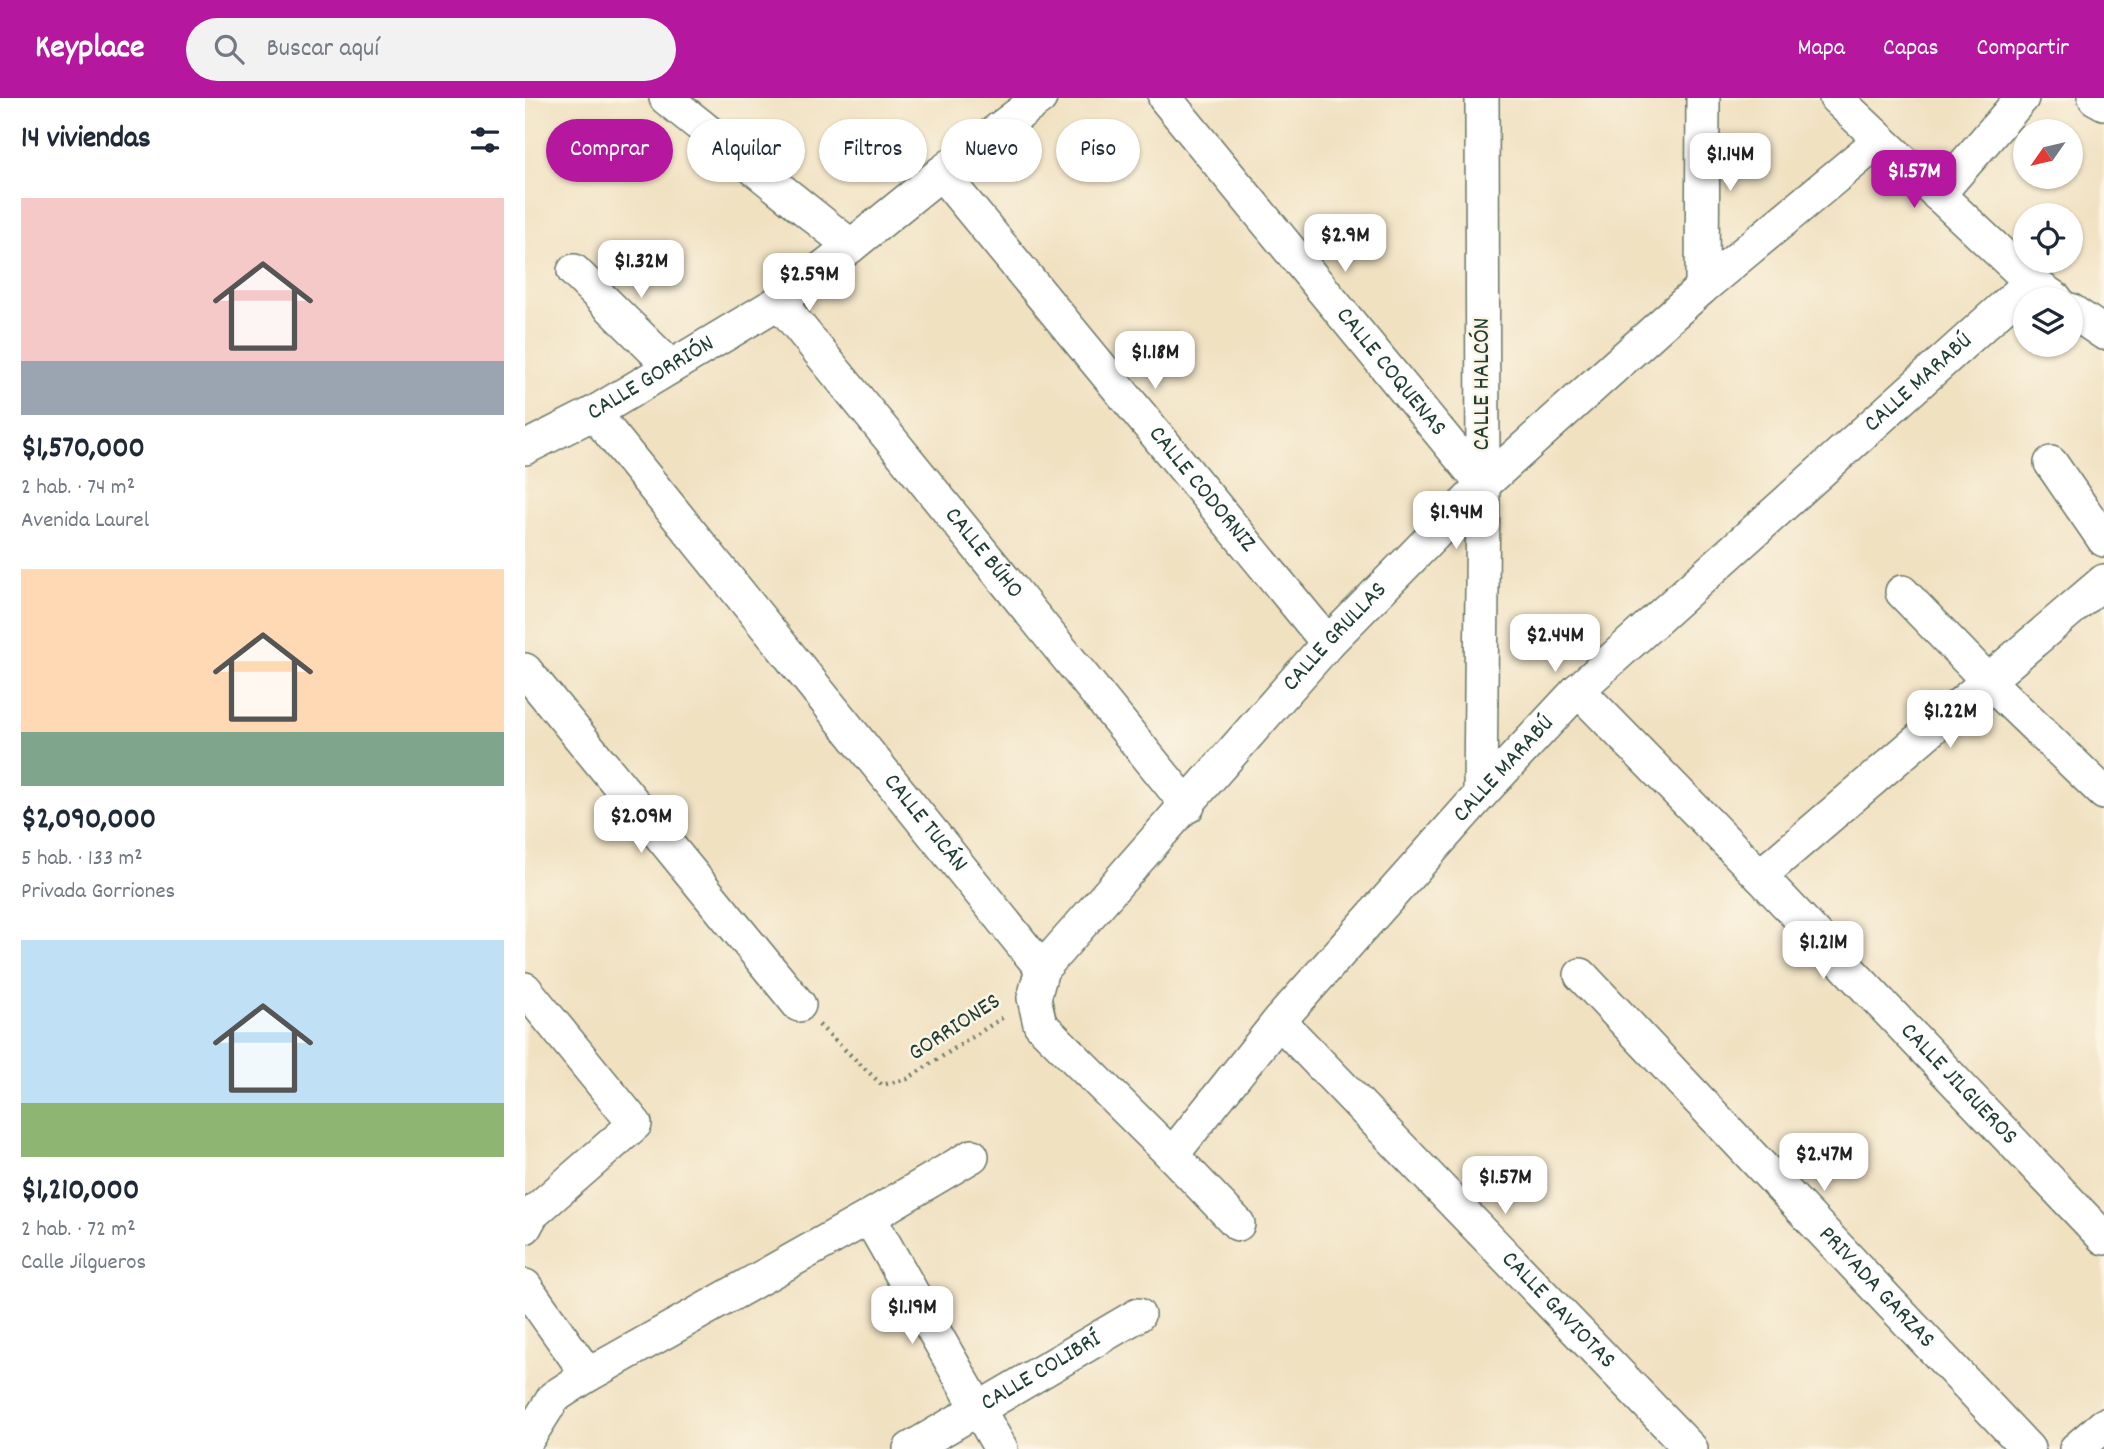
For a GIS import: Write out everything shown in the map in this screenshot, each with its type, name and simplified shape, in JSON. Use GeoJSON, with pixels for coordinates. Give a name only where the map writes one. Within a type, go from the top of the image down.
{"type":"FeatureCollection","features":[{"type":"Feature","properties":{"kind":"street"},"geometry":{"type":"LineString","coordinates":[[666,98],[851,246]]}},
{"type":"Feature","properties":{"kind":"street","name":"CALLE GORRIÓN"},"geometry":{"type":"LineString","coordinates":[[525,448],[594,413],[779,302],[940,173],[1040,98]]}},
{"type":"Feature","properties":{"kind":"street","name":"CALLE COQUENAS"},"geometry":{"type":"LineString","coordinates":[[1165,98],[1483,485]]}},
{"type":"Feature","properties":{"kind":"street","name":"CALLE HALCÓN"},"geometry":{"type":"LineString","coordinates":[[1480,795],[1483,485],[1482,98]]}},
{"type":"Feature","properties":{"kind":"street"},"geometry":{"type":"LineString","coordinates":[[1702,288],[1703,98]]}},
{"type":"Feature","properties":{"kind":"street"},"geometry":{"type":"LineString","coordinates":[[1836,98],[2040,287]]}},
{"type":"Feature","properties":{"kind":"street"},"geometry":{"type":"LineString","coordinates":[[1938,195],[2022,98]]}},
{"type":"Feature","properties":{"kind":"street"},"geometry":{"type":"LineString","coordinates":[[2095,98],[2104,103]]}},
{"type":"Feature","properties":{"kind":"street","name":"CALLE GRULLAS"},"geometry":{"type":"LineString","coordinates":[[1038,984],[1328,643],[1483,485],[1702,288],[1880,140]]}},
{"type":"Feature","properties":{"kind":"street","name":"CALLE CODORNIZ"},"geometry":{"type":"LineString","coordinates":[[940,173],[1328,643]]}},
{"type":"Feature","properties":{"kind":"street"},"geometry":{"type":"LineString","coordinates":[[574,271],[670,366]]}},
{"type":"Feature","properties":{"kind":"street","name":"CALLE BÚHO"},"geometry":{"type":"LineString","coordinates":[[779,302],[1188,806]]}},
{"type":"Feature","properties":{"kind":"street","name":"CALLE MARABÚ"},"geometry":{"type":"LineString","coordinates":[[1172,1155],[1279,1021],[1577,690],[2013,316]]}},
{"type":"Feature","properties":{"kind":"street"},"geometry":{"type":"LineString","coordinates":[[2083,319],[2104,333]]}},
{"type":"Feature","properties":{"kind":"street","name":"CALLE TUCÁN"},"geometry":{"type":"LineString","coordinates":[[594,413],[1038,984],[1040,1024],[1238,1224]]}},
{"type":"Feature","properties":{"kind":"street"},"geometry":{"type":"LineString","coordinates":[[2051,463],[2104,540]]}},
{"type":"Feature","properties":{"kind":"street"},"geometry":{"type":"LineString","coordinates":[[1760,876],[2104,581]]}},
{"type":"Feature","properties":{"kind":"street"},"geometry":{"type":"LineString","coordinates":[[1902,592],[1989,682],[2104,793]]}},
{"type":"Feature","properties":{"kind":"street"},"geometry":{"type":"LineString","coordinates":[[525,670],[799,1005]]}},
{"type":"Feature","properties":{"kind":"street","name":"CALLE JILGUEROS"},"geometry":{"type":"LineString","coordinates":[[1577,690],[1760,876],[2104,1238]]}},
{"type":"Feature","properties":{"kind":"street","name":"PRIVADA GARZAS"},"geometry":{"type":"LineString","coordinates":[[1581,975],[2028,1449]]}},
{"type":"Feature","properties":{"kind":"street"},"geometry":{"type":"LineString","coordinates":[[525,989],[635,1124],[532,1214],[525,1227]]}},
{"type":"Feature","properties":{"kind":"street","name":"CALLE GAVIOTAS"},"geometry":{"type":"LineString","coordinates":[[1279,1021],[1691,1449]]}},
{"type":"Feature","properties":{"kind":"street"},"geometry":{"type":"LineString","coordinates":[[525,1443],[554,1397],[588,1374],[869,1217],[972,1156]]}},
{"type":"Feature","properties":{"kind":"street"},"geometry":{"type":"LineString","coordinates":[[869,1217],[1001,1449]]}},
{"type":"Feature","properties":{"kind":"street"},"geometry":{"type":"LineString","coordinates":[[525,1286],[588,1374]]}},
{"type":"Feature","properties":{"kind":"street","name":"CALLE COLIBRÍ"},"geometry":{"type":"LineString","coordinates":[[910,1449],[1138,1315]]}},
{"type":"Feature","properties":{"kind":"street"},"geometry":{"type":"LineString","coordinates":[[2076,1449],[2104,1425]]}},
{"type":"Feature","properties":{"kind":"path","name":"GORRIONES"},"geometry":{"type":"LineString","coordinates":[[799,1005],[881,1084],[907,1079],[1038,984]]}}]}
